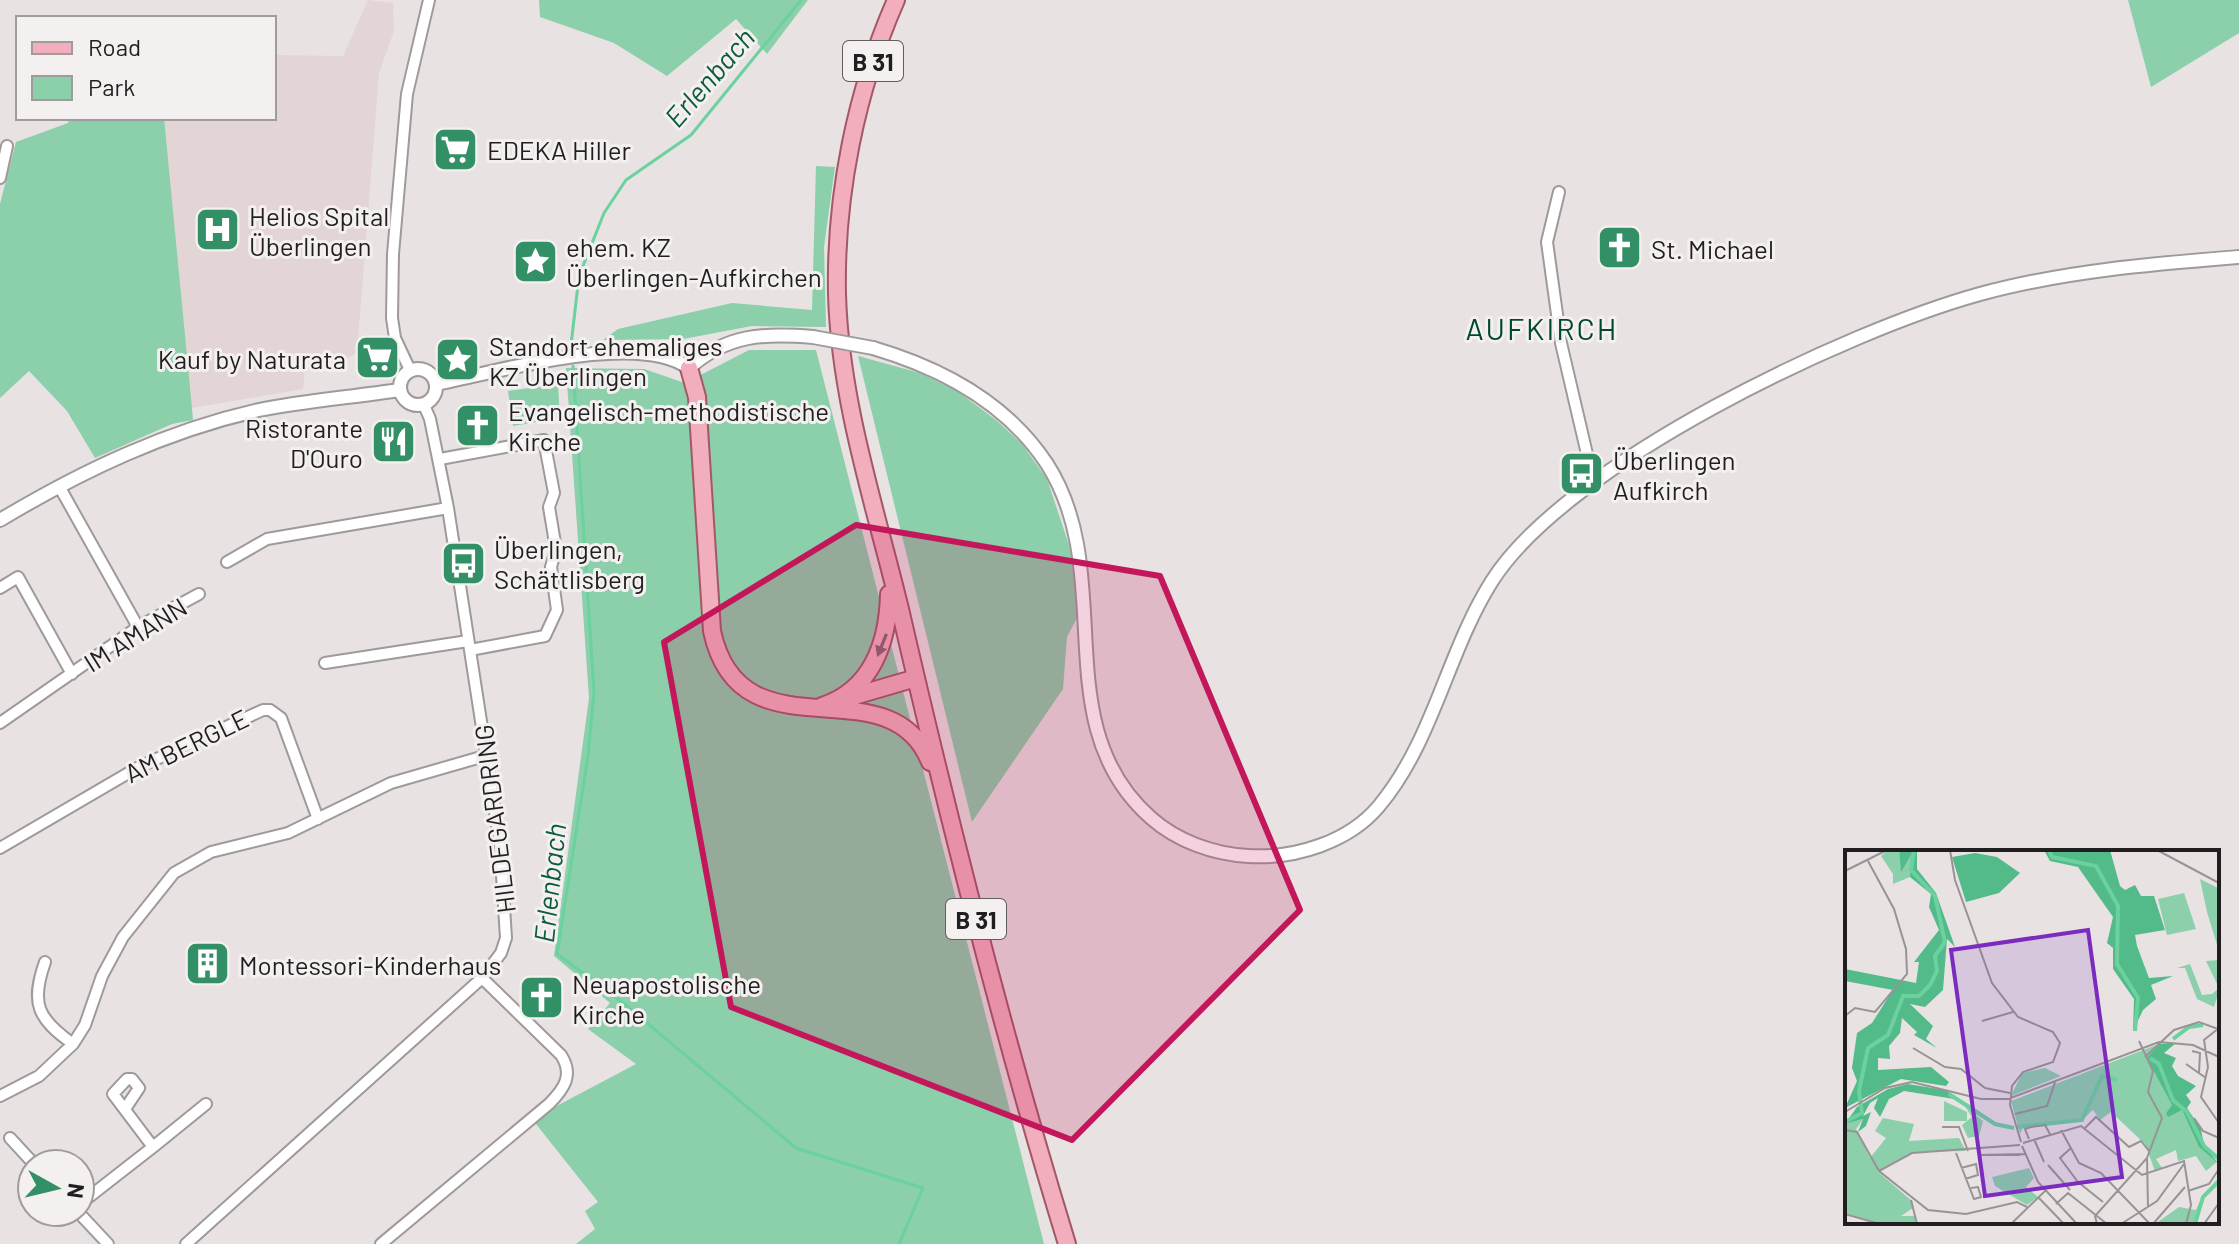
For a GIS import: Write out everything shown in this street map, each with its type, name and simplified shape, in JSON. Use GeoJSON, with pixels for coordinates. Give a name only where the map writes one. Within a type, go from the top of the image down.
{"type":"FeatureCollection","features":[{"type":"Feature","properties":{"kind":"main road","name":"B 31"},"geometry":{"type":"LineString","coordinates":[[896,0],[877,48],[855,124],[843,191],[837,259],[839,328],[848,395],[943,793],[1033,1137],[1067,1244]]}},
{"type":"Feature","properties":{"kind":"main road"},"geometry":{"type":"LineString","coordinates":[[689,368],[697,397],[714,641],[730,673],[747,690],[779,705],[807,708],[832,706],[917,683]]}},
{"type":"Feature","properties":{"kind":"main road"},"geometry":{"type":"LineString","coordinates":[[832,706],[852,689],[880,652],[889,623],[890,568]]}},
{"type":"Feature","properties":{"kind":"main road"},"geometry":{"type":"LineString","coordinates":[[832,706],[887,716],[909,731],[927,753],[943,793]]}},
{"type":"Feature","properties":{"kind":"street"},"geometry":{"type":"LineString","coordinates":[[410,370],[395,338],[392,318],[393,254],[407,94],[429,0]]}},
{"type":"Feature","properties":{"kind":"street"},"geometry":{"type":"LineString","coordinates":[[0,178],[7,146]]}},
{"type":"Feature","properties":{"kind":"street"},"geometry":{"type":"LineString","coordinates":[[1559,192],[1547,242],[1561,343],[1587,454],[1600,479]]}},
{"type":"Feature","properties":{"kind":"street"},"geometry":{"type":"LineString","coordinates":[[436,384],[613,352],[663,355],[689,368],[717,346],[740,337],[813,337],[873,348],[917,362],[968,388],[1020,431],[1047,465],[1073,528],[1083,576],[1089,695],[1096,736],[1112,773],[1134,803],[1163,829],[1195,845],[1230,855],[1268,857],[1316,847],[1346,834],[1374,812],[1401,778],[1422,738],[1456,648],[1497,574],[1549,519],[1600,479],[1706,412],[1796,366],[1921,313],[1982,294],[2089,272],[2239,257]]}},
{"type":"Feature","properties":{"kind":"street"},"geometry":{"type":"LineString","coordinates":[[410,370],[428,372],[436,384],[434,397],[424,405],[411,405],[399,390],[403,376],[410,370]]}},
{"type":"Feature","properties":{"kind":"street"},"geometry":{"type":"LineString","coordinates":[[0,520],[59,486],[182,431],[262,410],[399,390]]}},
{"type":"Feature","properties":{"kind":"street","name":"HILDEGARDRING"},"geometry":{"type":"LineString","coordinates":[[186,1244],[482,978],[501,953],[506,938],[507,916],[488,755],[440,459],[424,405]]}},
{"type":"Feature","properties":{"kind":"street"},"geometry":{"type":"LineString","coordinates":[[325,663],[545,636],[554,623],[557,610],[551,567],[556,549],[549,507],[554,493],[544,440],[440,459]]}},
{"type":"Feature","properties":{"kind":"street"},"geometry":{"type":"LineString","coordinates":[[59,486],[138,627]]}},
{"type":"Feature","properties":{"kind":"street"},"geometry":{"type":"LineString","coordinates":[[227,562],[267,539],[448,508]]}},
{"type":"Feature","properties":{"kind":"street","name":"IM AMANN"},"geometry":{"type":"LineString","coordinates":[[0,588],[18,577],[72,674]]}},
{"type":"Feature","properties":{"kind":"street","name":"IM AMANN"},"geometry":{"type":"LineString","coordinates":[[0,723],[138,627],[199,594]]}},
{"type":"Feature","properties":{"kind":"street","name":"AM BERGLE"},"geometry":{"type":"LineString","coordinates":[[2,840],[137,768],[263,710],[270,710],[281,718],[318,819]]}},
{"type":"Feature","properties":{"kind":"street"},"geometry":{"type":"LineString","coordinates":[[0,1096],[39,1076],[73,1044],[85,1025],[102,976],[123,937],[174,873],[211,852],[272,838],[318,819],[391,783],[488,755]]}},
{"type":"Feature","properties":{"kind":"street"},"geometry":{"type":"LineString","coordinates":[[45,962],[36,992],[40,1013],[49,1027],[73,1044]]}},
{"type":"Feature","properties":{"kind":"street"},"geometry":{"type":"LineString","coordinates":[[381,1244],[549,1104],[566,1081],[567,1066],[561,1055],[482,978]]}},
{"type":"Feature","properties":{"kind":"street"},"geometry":{"type":"LineString","coordinates":[[96,1192],[206,1104]]}},
{"type":"Feature","properties":{"kind":"street"},"geometry":{"type":"LineString","coordinates":[[125,1109],[153,1147]]}},
{"type":"Feature","properties":{"kind":"street"},"geometry":{"type":"LineString","coordinates":[[10,1138],[19,1148]]}},
{"type":"Feature","properties":{"kind":"street"},"geometry":{"type":"LineString","coordinates":[[93,1228],[108,1244]]}},
{"type":"Feature","properties":{"kind":"highlighted area"},"geometry":{"type":"Polygon","coordinates":[[[856,525],[1160,576],[1300,910],[1072,1140],[731,1007],[664,642],[856,525]]]}},
{"type":"Feature","properties":{"kind":"shaded area","name":"Helios Spital Überlingen"},"geometry":{"type":"Polygon","coordinates":[[[368,0],[393,3],[394,31],[379,73],[357,353],[320,372],[314,353],[306,355],[303,389],[192,408],[155,420],[47,162],[69,120],[276,120],[276,55],[343,56],[368,0]]]}},
{"type":"Feature","properties":{"kind":"green space"},"geometry":{"type":"Polygon","coordinates":[[[539,0],[808,0],[767,54],[736,19],[667,76],[614,43],[540,17],[539,0]]]}},
{"type":"Feature","properties":{"kind":"green space"},"geometry":{"type":"Polygon","coordinates":[[[2128,0],[2239,0],[2239,33],[2151,87],[2128,0]]]}},
{"type":"Feature","properties":{"kind":"green space"},"geometry":{"type":"Polygon","coordinates":[[[69,120],[164,120],[193,420],[172,424],[95,458],[67,411],[29,371],[0,398],[0,204],[16,142],[69,120]]]}},
{"type":"Feature","properties":{"kind":"green space"},"geometry":{"type":"Polygon","coordinates":[[[816,166],[835,167],[824,247],[826,327],[752,326],[683,339],[603,340],[618,329],[732,303],[812,310],[816,166]]]}},
{"type":"Feature","properties":{"kind":"green space"},"geometry":{"type":"Polygon","coordinates":[[[749,350],[816,350],[1044,1244],[576,1244],[595,1229],[585,1211],[598,1202],[532,1119],[636,1064],[588,1029],[610,1003],[554,956],[589,698],[566,368],[644,369],[685,383],[749,350]]]}},
{"type":"Feature","properties":{"kind":"green space"},"geometry":{"type":"Polygon","coordinates":[[[858,356],[920,373],[957,391],[1022,444],[1047,479],[1072,554],[1077,618],[1067,637],[1063,689],[972,822],[858,356]]]}},
{"type":"Feature","properties":{"kind":"green space"},"geometry":{"type":"Polygon","coordinates":[[[558,384],[560,418],[513,426],[508,391],[558,384]]]}},
{"type":"Feature","properties":{"kind":"waterway","name":"Erlenbach"},"geometry":{"type":"LineString","coordinates":[[571,345],[579,276],[604,213],[626,180],[691,135],[801,0]]}},
{"type":"Feature","properties":{"kind":"waterway","name":"Erlenbach"},"geometry":{"type":"LineString","coordinates":[[573,366],[594,692],[588,756],[557,954],[622,1002],[796,1148],[923,1188],[899,1244]]}},
{"type":"Feature","properties":{"kind":"place","name":"EDEKA Hiller"},"geometry":{"type":"Point","coordinates":[456,149]}},
{"type":"Feature","properties":{"kind":"place","name":"Helios Spital Überlingen"},"geometry":{"type":"Point","coordinates":[218,230]}},
{"type":"Feature","properties":{"kind":"place","name":"St. Michael"},"geometry":{"type":"Point","coordinates":[1620,248]}},
{"type":"Feature","properties":{"kind":"place","name":"ehem. KZ Überlingen-Aufkirchen"},"geometry":{"type":"Point","coordinates":[535,261]}},
{"type":"Feature","properties":{"kind":"place","name":"Kauf by Naturata"},"geometry":{"type":"Point","coordinates":[377,358]}},
{"type":"Feature","properties":{"kind":"place","name":"Standort ehemaliges KZ Überlingen"},"geometry":{"type":"Point","coordinates":[458,360]}},
{"type":"Feature","properties":{"kind":"place","name":"Evangelisch-methodistische Kirche"},"geometry":{"type":"Point","coordinates":[477,425]}},
{"type":"Feature","properties":{"kind":"place","name":"Ristorante D'Ouro"},"geometry":{"type":"Point","coordinates":[394,442]}},
{"type":"Feature","properties":{"kind":"place","name":"Überlingen Aufkirch"},"geometry":{"type":"Point","coordinates":[1582,474]}},
{"type":"Feature","properties":{"kind":"place","name":"Überlingen, Schättlisberg"},"geometry":{"type":"Point","coordinates":[463,563]}},
{"type":"Feature","properties":{"kind":"place","name":"Montessori-Kinderhaus"},"geometry":{"type":"Point","coordinates":[208,964]}},
{"type":"Feature","properties":{"kind":"place","name":"Neuapostolische Kirche"},"geometry":{"type":"Point","coordinates":[541,998]}},
{"type":"Feature","properties":{"kind":"district","name":"AUFKIRCH"},"geometry":{"type":"Point","coordinates":[1542,328]}}]}
